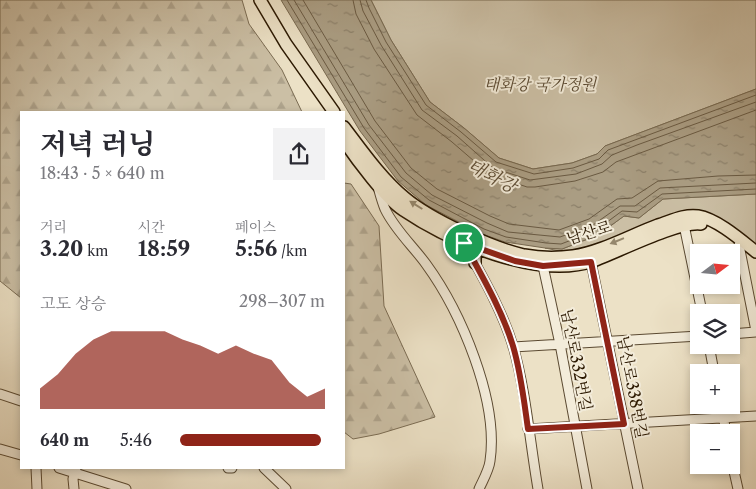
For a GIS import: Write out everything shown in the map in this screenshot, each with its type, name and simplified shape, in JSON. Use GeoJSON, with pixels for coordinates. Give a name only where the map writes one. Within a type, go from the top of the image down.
{"type":"FeatureCollection","features":[{"type":"Feature","properties":{"kind":"main road"},"geometry":{"type":"LineString","coordinates":[[254,0],[289,59],[324,111]]}},
{"type":"Feature","properties":{"kind":"main road"},"geometry":{"type":"LineString","coordinates":[[260,0],[286,44],[333,111]]}},
{"type":"Feature","properties":{"kind":"main road","name":"남산로"},"geometry":{"type":"LineString","coordinates":[[345,129],[377,178],[442,222],[502,248],[542,257],[572,256],[589,252],[682,217],[699,216],[727,229],[756,252]]}},
{"type":"Feature","properties":{"kind":"main road","name":"남산로"},"geometry":{"type":"LineString","coordinates":[[345,142],[402,209],[464,243],[515,261],[543,266],[591,262],[684,225],[698,223],[711,228],[737,244]]}},
{"type":"Feature","properties":{"kind":"main road","name":"남산로"},"geometry":{"type":"LineString","coordinates":[[740,246],[756,260]]}},
{"type":"Feature","properties":{"kind":"main road"},"geometry":{"type":"LineString","coordinates":[[475,263],[475,253],[481,249]]}},
{"type":"Feature","properties":{"kind":"street"},"geometry":{"type":"LineString","coordinates":[[377,178],[385,209],[398,229],[427,265],[450,302],[477,367],[486,396],[491,429],[490,462],[479,489]]}},
{"type":"Feature","properties":{"kind":"street"},"geometry":{"type":"LineString","coordinates":[[398,229],[402,219],[411,214]]}},
{"type":"Feature","properties":{"kind":"street"},"geometry":{"type":"LineString","coordinates":[[684,225],[700,304]]}},
{"type":"Feature","properties":{"kind":"street"},"geometry":{"type":"LineString","coordinates":[[464,243],[506,328],[513,347],[520,375],[538,489]]}},
{"type":"Feature","properties":{"kind":"street"},"geometry":{"type":"LineString","coordinates":[[740,250],[756,331],[740,333]]}},
{"type":"Feature","properties":{"kind":"street","name":"남산로338번길"},"geometry":{"type":"LineString","coordinates":[[591,262],[638,489]]}},
{"type":"Feature","properties":{"kind":"street","name":"남산로332번길"},"geometry":{"type":"LineString","coordinates":[[543,266],[560,344],[587,489]]}},
{"type":"Feature","properties":{"kind":"street"},"geometry":{"type":"LineString","coordinates":[[513,347],[690,336]]}},
{"type":"Feature","properties":{"kind":"street"},"geometry":{"type":"LineString","coordinates":[[0,394],[20,401]]}},
{"type":"Feature","properties":{"kind":"street"},"geometry":{"type":"LineString","coordinates":[[722,414],[724,424]]}},
{"type":"Feature","properties":{"kind":"street"},"geometry":{"type":"LineString","coordinates":[[529,432],[575,426],[756,416]]}},
{"type":"Feature","properties":{"kind":"street"},"geometry":{"type":"LineString","coordinates":[[0,449],[20,455]]}},
{"type":"Feature","properties":{"kind":"street"},"geometry":{"type":"LineString","coordinates":[[36,469],[37,489]]}},
{"type":"Feature","properties":{"kind":"street"},"geometry":{"type":"LineString","coordinates":[[265,469],[286,489]]}},
{"type":"Feature","properties":{"kind":"street"},"geometry":{"type":"LineString","coordinates":[[74,489],[75,470],[126,489]]}},
{"type":"Feature","properties":{"kind":"street"},"geometry":{"type":"LineString","coordinates":[[735,474],[738,489]]}},
{"type":"Feature","properties":{"kind":"green space"},"geometry":{"type":"Polygon","coordinates":[[[0,0],[242,0],[249,24],[282,70],[302,111],[20,111],[20,297],[0,281],[0,0]]]}},
{"type":"Feature","properties":{"kind":"green space","name":"태화강 국가정원"},"geometry":{"type":"Polygon","coordinates":[[[371,0],[756,0],[756,89],[605,146],[597,154],[572,163],[533,169],[499,158],[430,102],[391,40],[371,0]]]}},
{"type":"Feature","properties":{"kind":"green space"},"geometry":{"type":"Polygon","coordinates":[[[345,183],[351,184],[379,226],[384,306],[435,417],[379,434],[353,439],[345,433],[345,183]]]}},
{"type":"Feature","properties":{"kind":"green space"},"geometry":{"type":"Polygon","coordinates":[[[756,194],[756,244],[722,222],[699,216],[569,253],[545,248],[562,249],[598,235],[624,216],[639,218],[663,199],[756,194]]]}},
{"type":"Feature","properties":{"kind":"water","name":"태화강"},"geometry":{"type":"Polygon","coordinates":[[[281,0],[371,0],[391,40],[430,102],[499,158],[533,169],[572,163],[597,154],[605,146],[756,89],[756,194],[663,199],[639,218],[624,216],[598,235],[562,249],[505,242],[482,234],[426,205],[398,181],[360,131],[281,0]]]}},
{"type":"Feature","properties":{"kind":"route"},"geometry":{"type":"LineString","coordinates":[[464,243],[515,261],[543,266],[591,262],[624,424],[528,429],[520,375],[513,347],[480,272],[464,243]]}}]}
